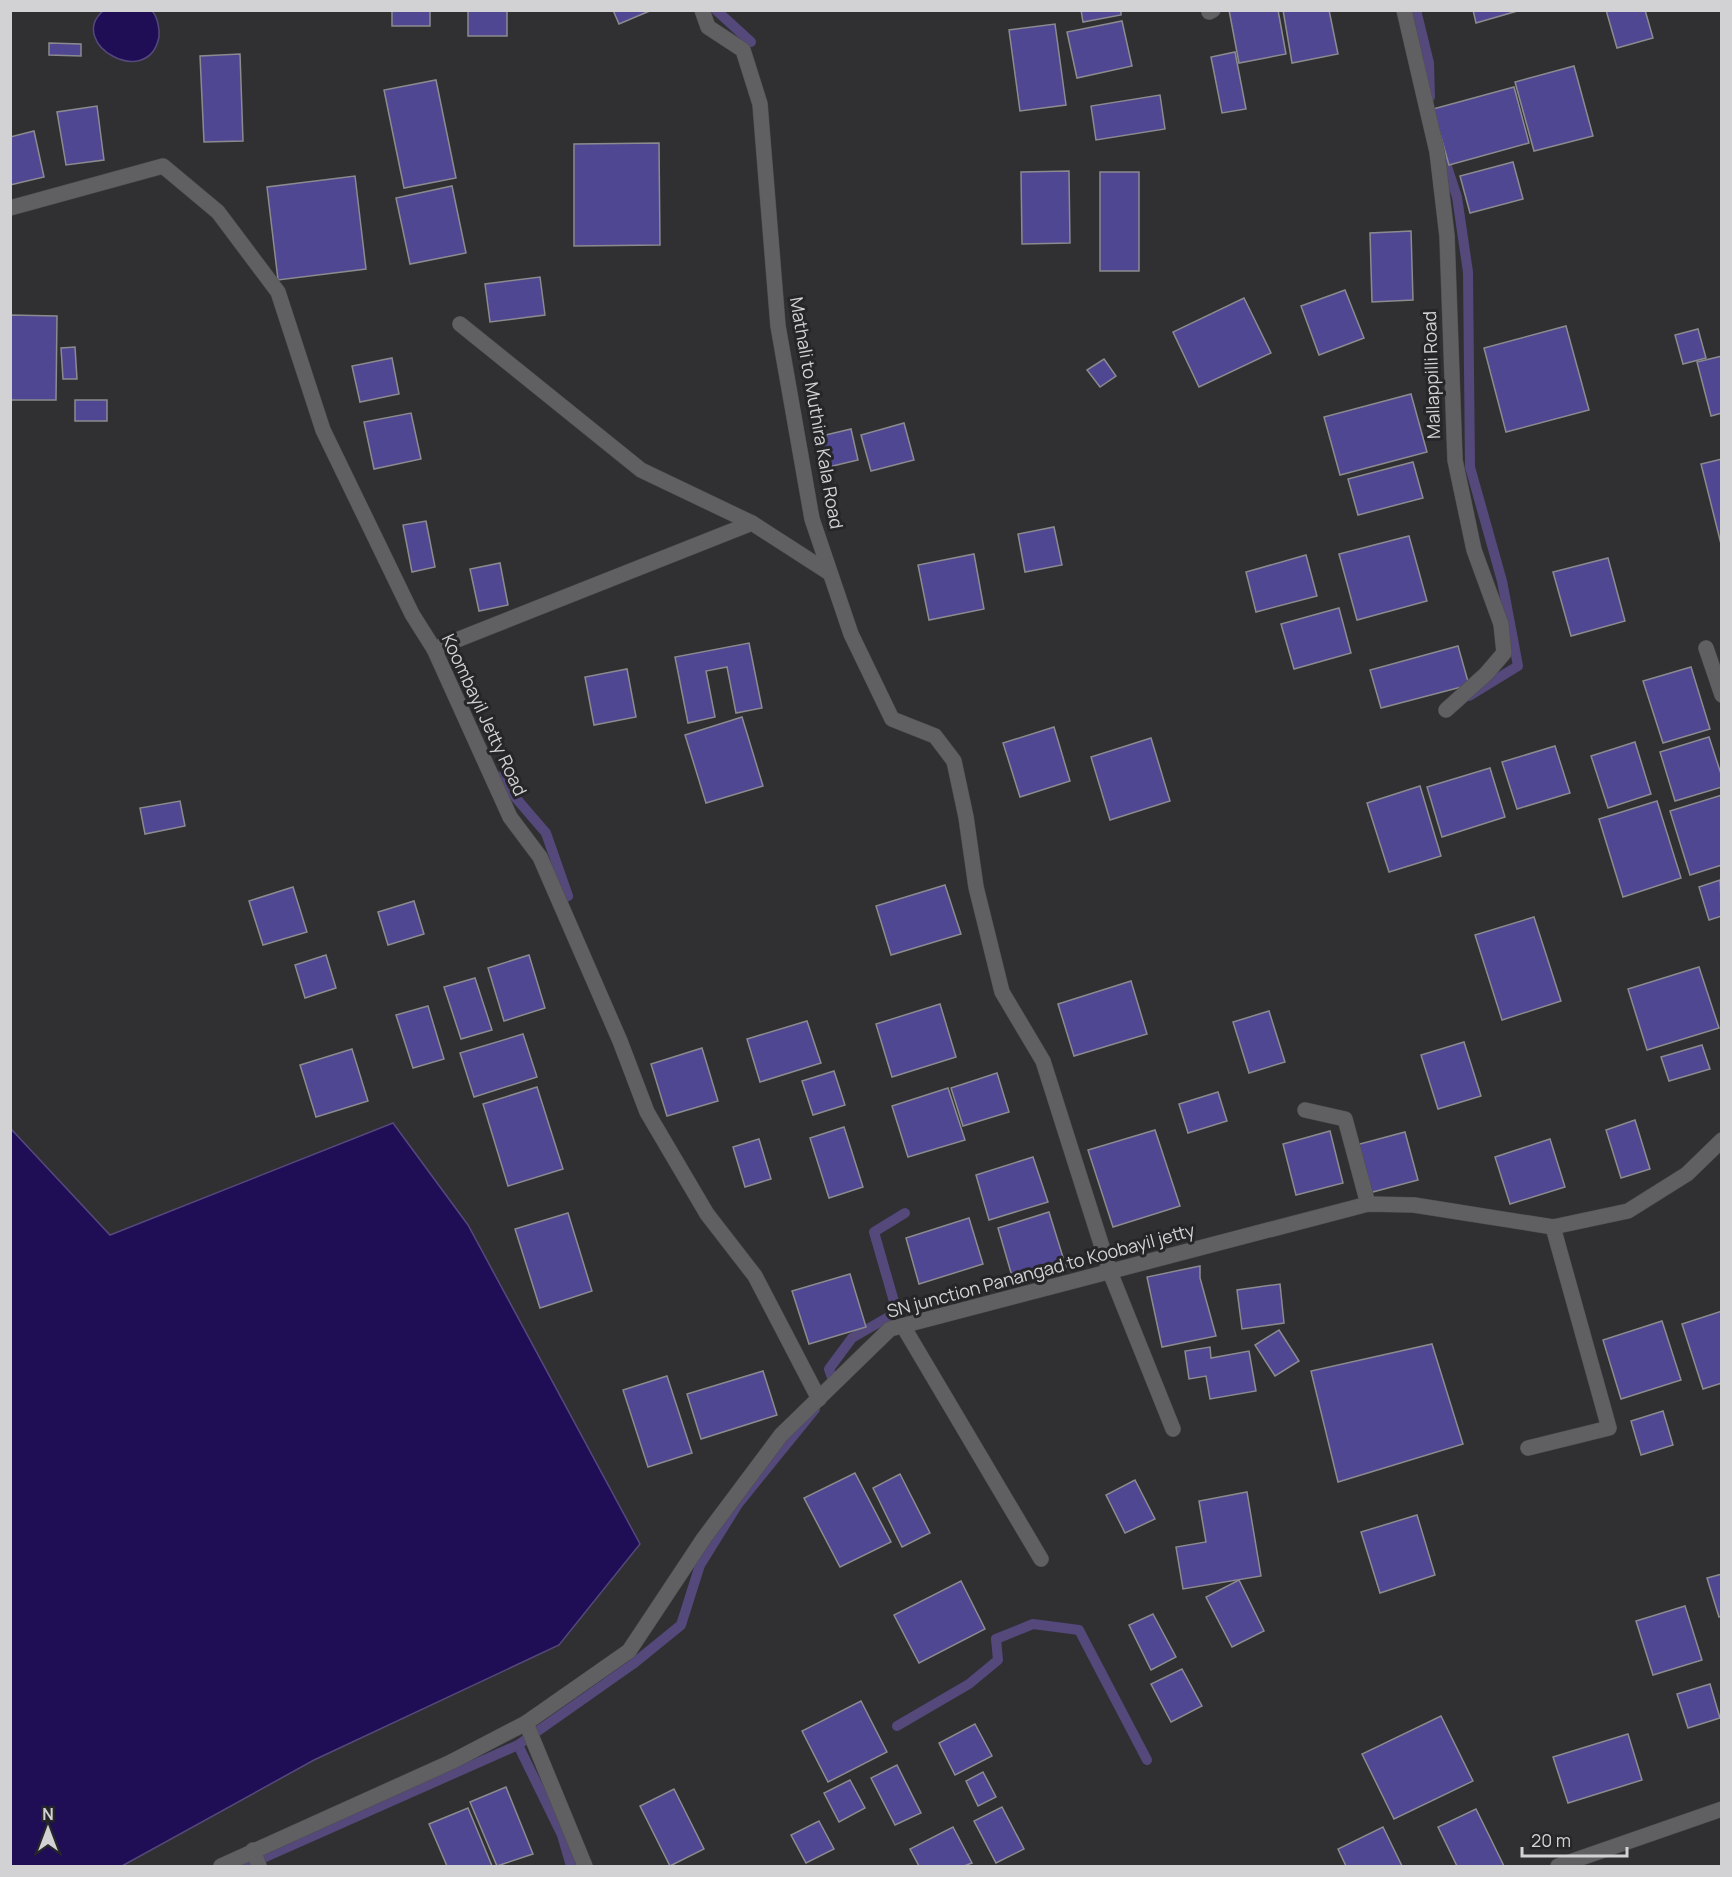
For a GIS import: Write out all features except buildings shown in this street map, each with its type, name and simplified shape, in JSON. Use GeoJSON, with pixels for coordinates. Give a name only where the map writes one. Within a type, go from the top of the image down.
{"type":"FeatureCollection","features":[{"type":"Feature","properties":{"kind":"street","name":"Mathali to Muthira Kala Road"},"geometry":{"type":"LineString","coordinates":[[702,10],[708,27],[742,50],[760,104],[778,326],[812,519],[828,572],[851,634],[892,719],[935,736],[954,761],[966,817],[976,887],[1002,992],[1043,1061],[1110,1272],[1173,1429]]}},
{"type":"Feature","properties":{"kind":"street","name":"Mallappilli Road"},"geometry":{"type":"LineString","coordinates":[[1404,10],[1437,152],[1447,236],[1455,460],[1474,550],[1501,624],[1504,653],[1446,711]]}},
{"type":"Feature","properties":{"kind":"street","name":"Koombayil Jetty Road"},"geometry":{"type":"LineString","coordinates":[[10,208],[163,166],[218,212],[278,292],[323,430],[412,614],[434,649],[510,817],[540,857],[620,1041],[647,1112],[707,1214],[755,1276],[819,1399]]}},
{"type":"Feature","properties":{"kind":"street"},"geometry":{"type":"LineString","coordinates":[[460,324],[641,470],[752,523],[828,572]]}},
{"type":"Feature","properties":{"kind":"street"},"geometry":{"type":"LineString","coordinates":[[434,649],[752,523]]}},
{"type":"Feature","properties":{"kind":"street"},"geometry":{"type":"LineString","coordinates":[[1706,648],[1722,695]]}},
{"type":"Feature","properties":{"kind":"street"},"geometry":{"type":"LineString","coordinates":[[1305,1110],[1345,1119],[1368,1204]]}},
{"type":"Feature","properties":{"kind":"street","name":"SN junction Panangad to Koobayil jetty"},"geometry":{"type":"LineString","coordinates":[[221,1866],[451,1762],[526,1723],[629,1651],[704,1539],[781,1435],[890,1329],[1368,1204],[1414,1205],[1553,1227],[1628,1211],[1687,1174],[1722,1140]]}},
{"type":"Feature","properties":{"kind":"street"},"geometry":{"type":"LineString","coordinates":[[1528,1448],[1609,1428],[1553,1227]]}},
{"type":"Feature","properties":{"kind":"street"},"geometry":{"type":"LineString","coordinates":[[903,1326],[1041,1559]]}},
{"type":"Feature","properties":{"kind":"street"},"geometry":{"type":"LineString","coordinates":[[526,1723],[585,1866]]}},
{"type":"Feature","properties":{"kind":"street"},"geometry":{"type":"LineString","coordinates":[[1558,1866],[1722,1809]]}},
{"type":"Feature","properties":{"kind":"street"},"geometry":{"type":"LineString","coordinates":[[253,1850],[259,1866]]}},
{"type":"Feature","properties":{"kind":"shaded area"},"geometry":{"type":"Polygon","coordinates":[[[103,11],[152,11],[157,19],[159,37],[152,53],[140,60],[127,61],[113,56],[102,48],[95,36],[94,24],[103,11]]]}},
{"type":"Feature","properties":{"kind":"shaded area"},"geometry":{"type":"Polygon","coordinates":[[[393,1123],[468,1225],[640,1544],[559,1645],[314,1760],[122,1866],[11,1866],[11,1129],[110,1235],[393,1123]]]}},
{"type":"Feature","properties":{"kind":"waterway"},"geometry":{"type":"LineString","coordinates":[[716,10],[751,42]]}},
{"type":"Feature","properties":{"kind":"waterway"},"geometry":{"type":"LineString","coordinates":[[1416,10],[1429,63],[1430,97]]}},
{"type":"Feature","properties":{"kind":"waterway"},"geometry":{"type":"LineString","coordinates":[[1443,154],[1457,197],[1468,272],[1470,467],[1502,581],[1518,666],[1469,696]]}},
{"type":"Feature","properties":{"kind":"waterway"},"geometry":{"type":"LineString","coordinates":[[497,776],[546,833],[568,896],[559,901]]}},
{"type":"Feature","properties":{"kind":"waterway"},"geometry":{"type":"LineString","coordinates":[[832,1387],[834,1383],[829,1369],[852,1338],[897,1312],[874,1232],[905,1213]]}},
{"type":"Feature","properties":{"kind":"waterway"},"geometry":{"type":"LineString","coordinates":[[245,1866],[518,1745],[633,1664],[681,1625],[700,1565],[738,1504],[815,1409]]}},
{"type":"Feature","properties":{"kind":"waterway"},"geometry":{"type":"LineString","coordinates":[[897,1726],[969,1684],[998,1660],[996,1639],[1033,1624],[1079,1630],[1147,1760]]}},
{"type":"Feature","properties":{"kind":"waterway"},"geometry":{"type":"LineString","coordinates":[[518,1745],[562,1835],[571,1866]]}}]}
